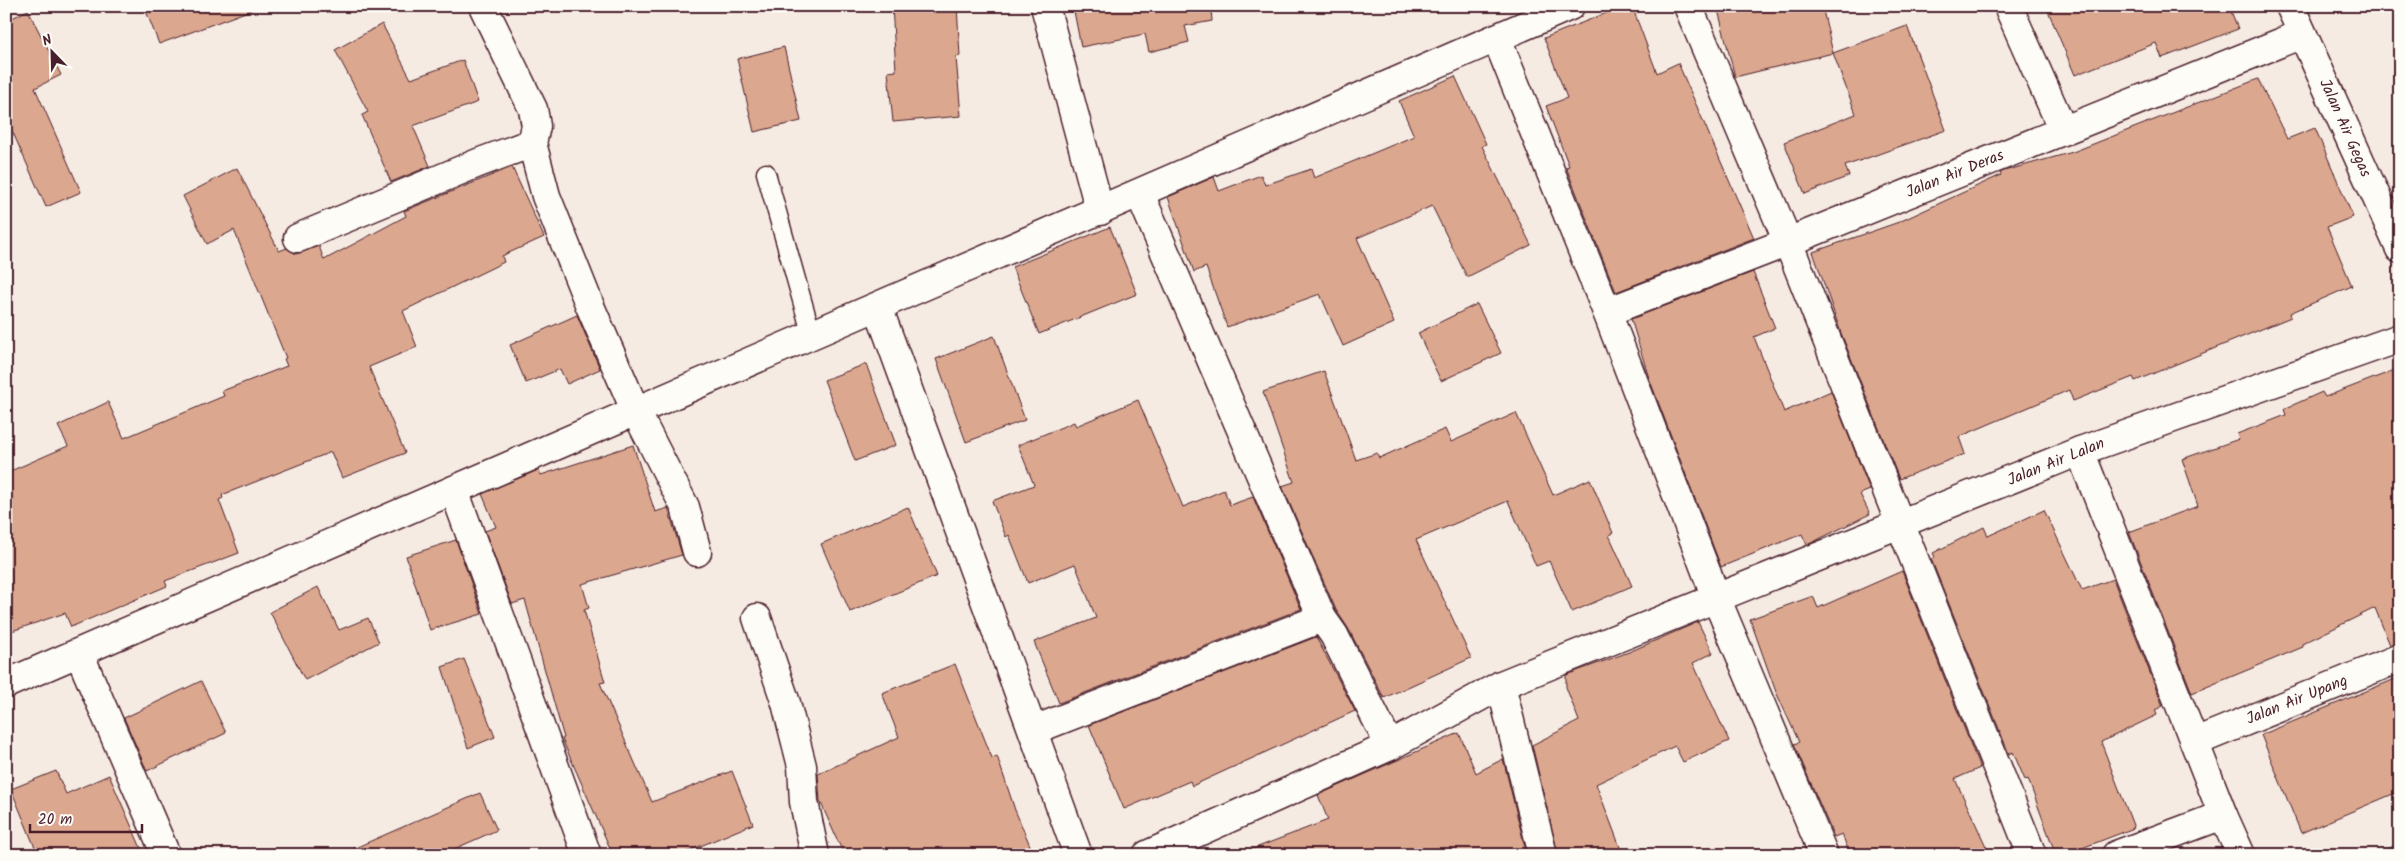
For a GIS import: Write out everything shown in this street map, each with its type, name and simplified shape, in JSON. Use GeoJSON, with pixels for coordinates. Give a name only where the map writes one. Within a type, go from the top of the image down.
{"type":"FeatureCollection","features":[{"type":"Feature","properties":{"kind":"street"},"geometry":{"type":"LineString","coordinates":[[483,6],[533,109],[536,126],[532,143],[546,196],[590,306],[636,412],[685,507],[697,552]]}},
{"type":"Feature","properties":{"kind":"street"},"geometry":{"type":"LineString","coordinates":[[1045,6],[1100,211]]}},
{"type":"Feature","properties":{"kind":"street"},"geometry":{"type":"LineString","coordinates":[[6,684],[1570,6]]}},
{"type":"Feature","properties":{"kind":"street"},"geometry":{"type":"LineString","coordinates":[[1688,6],[1788,242],[2032,855]]}},
{"type":"Feature","properties":{"kind":"street"},"geometry":{"type":"LineString","coordinates":[[2008,6],[2063,130]]}},
{"type":"Feature","properties":{"kind":"street","name":"Jalan Air Gegas"},"geometry":{"type":"LineString","coordinates":[[2290,6],[2400,249]]}},
{"type":"Feature","properties":{"kind":"street","name":"Jalan Air Deras"},"geometry":{"type":"LineString","coordinates":[[1607,312],[1788,242],[2302,34]]}},
{"type":"Feature","properties":{"kind":"street"},"geometry":{"type":"LineString","coordinates":[[1497,39],[1607,312],[1716,600],[1824,855]]}},
{"type":"Feature","properties":{"kind":"street"},"geometry":{"type":"LineString","coordinates":[[298,238],[451,174],[532,143]]}},
{"type":"Feature","properties":{"kind":"street"},"geometry":{"type":"LineString","coordinates":[[1140,194],[1322,618],[1334,635],[1390,746]]}},
{"type":"Feature","properties":{"kind":"street"},"geometry":{"type":"LineString","coordinates":[[878,307],[1034,730],[1078,855]]}},
{"type":"Feature","properties":{"kind":"street","name":"Jalan Air Lalan"},"geometry":{"type":"LineString","coordinates":[[1147,855],[1390,746],[1500,685],[1716,600],[2080,451],[2400,338]]}},
{"type":"Feature","properties":{"kind":"street"},"geometry":{"type":"LineString","coordinates":[[2080,451],[2238,849]]}},
{"type":"Feature","properties":{"kind":"street"},"geometry":{"type":"LineString","coordinates":[[454,490],[586,855]]}},
{"type":"Feature","properties":{"kind":"street"},"geometry":{"type":"LineString","coordinates":[[757,618],[786,703],[802,766],[804,802],[815,855]]}},
{"type":"Feature","properties":{"kind":"street"},"geometry":{"type":"LineString","coordinates":[[1034,730],[1322,618]]}},
{"type":"Feature","properties":{"kind":"street"},"geometry":{"type":"LineString","coordinates":[[79,653],[166,855]]}},
{"type":"Feature","properties":{"kind":"street","name":"Jalan Air Upang"},"geometry":{"type":"LineString","coordinates":[[2195,742],[2400,658]]}},
{"type":"Feature","properties":{"kind":"street"},"geometry":{"type":"LineString","coordinates":[[1500,685],[1543,855]]}},
{"type":"Feature","properties":{"kind":"street"},"geometry":{"type":"LineString","coordinates":[[2116,855],[2223,815]]}},
{"type":"Feature","properties":{"kind":"lane"},"geometry":{"type":"LineString","coordinates":[[766,173],[812,336]]}},
{"type":"Feature","properties":{"kind":"building"},"geometry":{"type":"Polygon","coordinates":[[[144,6],[250,6],[251,10],[159,44],[144,6]]]}},
{"type":"Feature","properties":{"kind":"building"},"geometry":{"type":"Polygon","coordinates":[[[892,6],[957,6],[960,56],[956,57],[961,116],[893,122],[888,72],[896,71],[892,6]]]}},
{"type":"Feature","properties":{"kind":"building"},"geometry":{"type":"Polygon","coordinates":[[[1073,6],[1211,6],[1212,21],[1185,26],[1189,42],[1149,52],[1145,34],[1081,47],[1073,6]]]}},
{"type":"Feature","properties":{"kind":"building"},"geometry":{"type":"Polygon","coordinates":[[[1624,6],[1632,6],[1657,73],[1678,63],[1754,238],[1616,292],[1566,167],[1569,166],[1546,106],[1567,98],[1544,38],[1624,6]]]}},
{"type":"Feature","properties":{"kind":"building"},"geometry":{"type":"Polygon","coordinates":[[[1717,6],[1822,6],[1833,53],[1735,77],[1717,6]]]}},
{"type":"Feature","properties":{"kind":"building"},"geometry":{"type":"Polygon","coordinates":[[[2046,6],[2229,6],[2238,29],[2162,58],[2156,43],[2075,75],[2046,6]]]}},
{"type":"Feature","properties":{"kind":"building"},"geometry":{"type":"Polygon","coordinates":[[[28,10],[61,75],[35,88],[81,192],[46,207],[6,117],[6,21],[28,10]]]}},
{"type":"Feature","properties":{"kind":"building"},"geometry":{"type":"Polygon","coordinates":[[[382,24],[411,79],[463,60],[478,102],[413,126],[430,166],[391,182],[362,115],[368,112],[335,50],[382,24]]]}},
{"type":"Feature","properties":{"kind":"building"},"geometry":{"type":"Polygon","coordinates":[[[1907,26],[1946,130],[1845,166],[1849,176],[1805,194],[1784,142],[1856,114],[1833,53],[1907,26]]]}},
{"type":"Feature","properties":{"kind":"building"},"geometry":{"type":"Polygon","coordinates":[[[784,47],[801,121],[754,132],[737,59],[784,47]]]}},
{"type":"Feature","properties":{"kind":"building"},"geometry":{"type":"Polygon","coordinates":[[[1455,76],[1486,144],[1482,146],[1531,245],[1467,277],[1432,206],[1357,238],[1394,323],[1343,346],[1320,294],[1227,327],[1206,267],[1194,272],[1168,197],[1214,177],[1219,191],[1261,175],[1265,185],[1311,169],[1314,178],[1414,136],[1399,101],[1455,76]]]}},
{"type":"Feature","properties":{"kind":"building"},"geometry":{"type":"Polygon","coordinates":[[[2258,79],[2287,139],[2315,128],[2353,217],[2327,227],[2352,286],[2290,313],[2291,317],[2135,381],[2133,377],[2073,401],[2069,390],[1959,437],[1965,454],[1899,479],[1841,333],[1813,252],[1899,222],[2001,175],[2000,173],[2004,171],[2073,152],[2258,79]]]}},
{"type":"Feature","properties":{"kind":"building"},"geometry":{"type":"Polygon","coordinates":[[[512,167],[544,237],[502,256],[504,262],[403,311],[417,347],[369,367],[405,453],[342,478],[331,452],[222,495],[223,498],[219,500],[239,553],[165,581],[167,586],[71,627],[65,613],[6,633],[6,473],[68,446],[58,426],[108,402],[124,438],[224,396],[222,391],[287,366],[284,359],[286,358],[234,230],[207,244],[183,196],[237,168],[279,251],[287,248],[296,254],[319,246],[324,260],[406,216],[404,211],[512,167]]]}},
{"type":"Feature","properties":{"kind":"building"},"geometry":{"type":"Polygon","coordinates":[[[1110,227],[1137,294],[1039,334],[1012,267],[1110,227]]]}},
{"type":"Feature","properties":{"kind":"building"},"geometry":{"type":"Polygon","coordinates":[[[1753,272],[1775,328],[1754,337],[1784,412],[1831,391],[1870,490],[1860,494],[1870,514],[1807,545],[1802,534],[1721,567],[1649,378],[1631,319],[1753,272]]]}},
{"type":"Feature","properties":{"kind":"building"},"geometry":{"type":"Polygon","coordinates":[[[1477,304],[1501,353],[1441,381],[1418,333],[1477,304]]]}},
{"type":"Feature","properties":{"kind":"building"},"geometry":{"type":"Polygon","coordinates":[[[577,315],[600,369],[567,384],[560,369],[526,383],[510,345],[577,315]]]}},
{"type":"Feature","properties":{"kind":"building"},"geometry":{"type":"Polygon","coordinates":[[[994,336],[1025,420],[966,442],[936,359],[994,336]]]}},
{"type":"Feature","properties":{"kind":"building"},"geometry":{"type":"Polygon","coordinates":[[[866,364],[896,445],[855,461],[824,380],[866,364]]]}},
{"type":"Feature","properties":{"kind":"building"},"geometry":{"type":"Polygon","coordinates":[[[2400,368],[2400,643],[2390,645],[2375,608],[2302,644],[2303,647],[2192,693],[2129,532],[2198,506],[2182,459],[2239,439],[2237,434],[2286,415],[2284,409],[2322,392],[2325,397],[2400,368]]]}},
{"type":"Feature","properties":{"kind":"building"},"geometry":{"type":"Polygon","coordinates":[[[1324,371],[1356,460],[1377,453],[1379,458],[1445,429],[1451,442],[1516,413],[1553,495],[1590,479],[1613,533],[1609,535],[1632,586],[1572,612],[1549,561],[1536,566],[1508,501],[1416,540],[1471,658],[1384,698],[1348,628],[1336,610],[1282,486],[1294,482],[1263,392],[1324,371]]]}},
{"type":"Feature","properties":{"kind":"building"},"geometry":{"type":"Polygon","coordinates":[[[1138,400],[1183,507],[1224,490],[1230,505],[1253,497],[1301,609],[1059,703],[1034,642],[1096,618],[1075,564],[1028,583],[1009,535],[1006,537],[992,501],[1034,485],[1018,445],[1074,422],[1076,426],[1138,400]]]}},
{"type":"Feature","properties":{"kind":"building"},"geometry":{"type":"Polygon","coordinates":[[[633,445],[655,512],[668,508],[682,555],[582,584],[589,608],[584,610],[605,682],[600,683],[652,802],[732,771],[753,824],[679,855],[613,855],[562,739],[564,738],[525,600],[512,604],[485,531],[496,527],[482,494],[538,470],[541,475],[633,445]]]}},
{"type":"Feature","properties":{"kind":"building"},"geometry":{"type":"Polygon","coordinates":[[[908,507],[937,576],[850,612],[821,544],[908,507]]]}},
{"type":"Feature","properties":{"kind":"building"},"geometry":{"type":"Polygon","coordinates":[[[2044,510],[2082,590],[2113,579],[2163,706],[2155,710],[2157,715],[2101,742],[2134,828],[2064,855],[2056,855],[2028,779],[2025,780],[2013,752],[2009,754],[1931,559],[1935,557],[1933,553],[1984,527],[1988,536],[2044,510]]]}},
{"type":"Feature","properties":{"kind":"building"},"geometry":{"type":"Polygon","coordinates":[[[456,540],[482,614],[430,630],[406,556],[456,540]]]}},
{"type":"Feature","properties":{"kind":"building"},"geometry":{"type":"Polygon","coordinates":[[[1902,571],[1980,768],[1955,779],[1990,855],[1850,855],[1842,834],[1834,837],[1794,744],[1799,742],[1776,692],[1750,619],[1813,596],[1818,608],[1902,571]]]}},
{"type":"Feature","properties":{"kind":"building"},"geometry":{"type":"Polygon","coordinates":[[[318,587],[339,630],[368,618],[379,642],[305,680],[270,612],[318,587]]]}},
{"type":"Feature","properties":{"kind":"building"},"geometry":{"type":"Polygon","coordinates":[[[1698,622],[1713,653],[1693,663],[1729,741],[1683,762],[1675,746],[1596,784],[1623,855],[1558,855],[1532,745],[1579,721],[1566,687],[1566,675],[1629,652],[1698,622]]]}},
{"type":"Feature","properties":{"kind":"building"},"geometry":{"type":"Polygon","coordinates":[[[1316,637],[1355,711],[1192,786],[1190,781],[1124,809],[1089,725],[1316,637]]]}},
{"type":"Feature","properties":{"kind":"building"},"geometry":{"type":"Polygon","coordinates":[[[464,659],[495,737],[468,748],[442,667],[464,659]]]}},
{"type":"Feature","properties":{"kind":"building"},"geometry":{"type":"Polygon","coordinates":[[[955,664],[992,758],[997,756],[1015,810],[1034,855],[844,855],[820,801],[818,774],[899,737],[882,693],[955,664]]]}},
{"type":"Feature","properties":{"kind":"building"},"geometry":{"type":"Polygon","coordinates":[[[2400,677],[2400,791],[2301,833],[2261,735],[2400,677]]]}},
{"type":"Feature","properties":{"kind":"building"},"geometry":{"type":"Polygon","coordinates":[[[201,681],[226,733],[147,771],[124,718],[201,681]]]}},
{"type":"Feature","properties":{"kind":"building"},"geometry":{"type":"Polygon","coordinates":[[[1459,733],[1476,773],[1503,759],[1527,855],[1245,855],[1245,852],[1328,820],[1318,795],[1459,733]]]}},
{"type":"Feature","properties":{"kind":"building"},"geometry":{"type":"Polygon","coordinates":[[[56,771],[66,794],[109,775],[144,855],[38,855],[11,789],[56,771]]]}},
{"type":"Feature","properties":{"kind":"building"},"geometry":{"type":"Polygon","coordinates":[[[480,793],[497,830],[441,855],[339,855],[480,793]]]}},
{"type":"Feature","properties":{"kind":"waterway"},"geometry":{"type":"LineString","coordinates":[[2384,855],[2400,849]]}}]}
